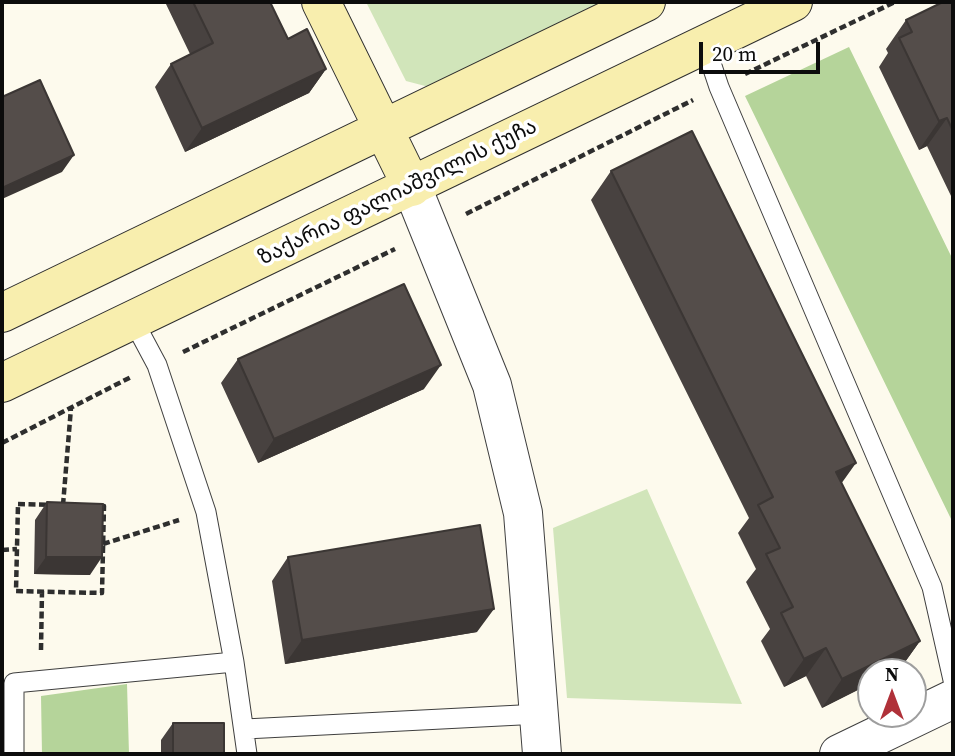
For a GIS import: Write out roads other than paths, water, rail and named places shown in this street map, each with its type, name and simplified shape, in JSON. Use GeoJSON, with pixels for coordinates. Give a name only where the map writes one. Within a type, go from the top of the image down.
{"type":"FeatureCollection","features":[{"type":"Feature","properties":{"kind":"main road"},"geometry":{"type":"LineString","coordinates":[[321,2],[412,187]]}},
{"type":"Feature","properties":{"kind":"main road"},"geometry":{"type":"LineString","coordinates":[[2,313],[646,2]]}},
{"type":"Feature","properties":{"kind":"main road","name":"ზაქარია ფალიაშვილის ქუჩა"},"geometry":{"type":"LineString","coordinates":[[2,383],[793,2]]}},
{"type":"Feature","properties":{"kind":"street"},"geometry":{"type":"LineString","coordinates":[[412,187],[492,385],[523,513],[542,754]]}},
{"type":"Feature","properties":{"kind":"street"},"geometry":{"type":"LineString","coordinates":[[839,754],[953,699]]}},
{"type":"Feature","properties":{"kind":"lane"},"geometry":{"type":"LineString","coordinates":[[705,44],[719,87],[932,587],[953,680]]}},
{"type":"Feature","properties":{"kind":"lane"},"geometry":{"type":"LineString","coordinates":[[133,320],[157,365],[206,512],[234,662],[247,754]]}},
{"type":"Feature","properties":{"kind":"lane"},"geometry":{"type":"LineString","coordinates":[[13,754],[13,683],[234,662]]}},
{"type":"Feature","properties":{"kind":"lane"},"geometry":{"type":"LineString","coordinates":[[245,729],[540,714]]}}]}
